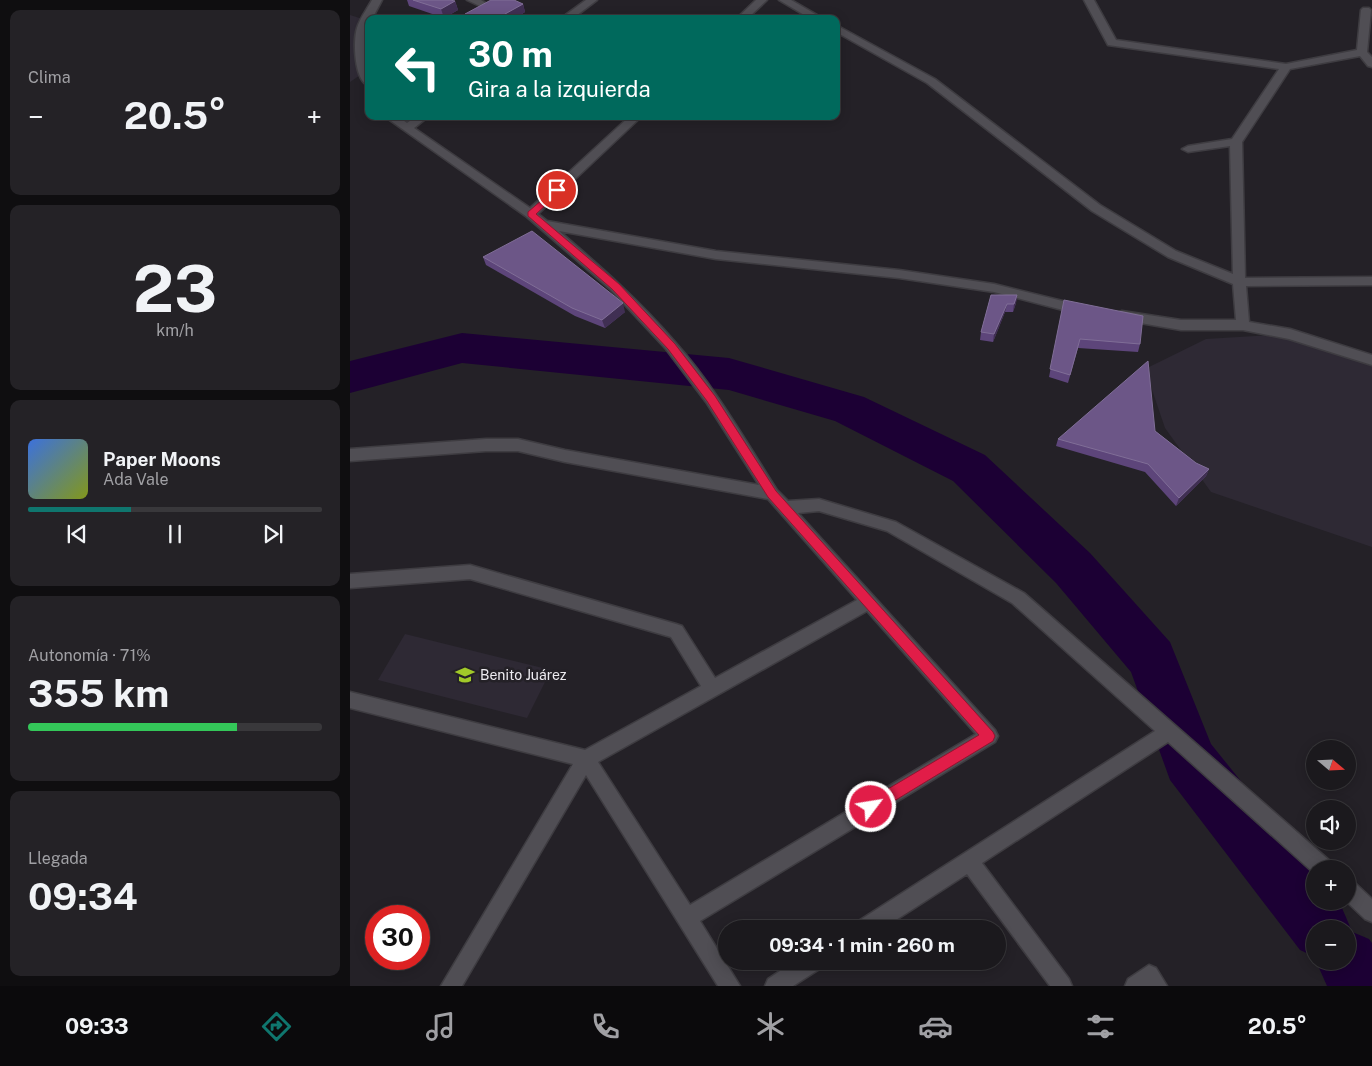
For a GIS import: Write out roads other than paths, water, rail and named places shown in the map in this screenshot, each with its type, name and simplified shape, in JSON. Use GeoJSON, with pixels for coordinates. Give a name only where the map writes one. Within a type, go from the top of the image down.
{"type":"FeatureCollection","features":[{"type":"Feature","properties":{"kind":"street"},"geometry":{"type":"LineString","coordinates":[[369,15],[377,0]]}},
{"type":"Feature","properties":{"kind":"street"},"geometry":{"type":"LineString","coordinates":[[472,0],[482,4]]}},
{"type":"Feature","properties":{"kind":"street"},"geometry":{"type":"LineString","coordinates":[[571,15],[592,0]]}},
{"type":"Feature","properties":{"kind":"street"},"geometry":{"type":"LineString","coordinates":[[746,15],[762,0]]}},
{"type":"Feature","properties":{"kind":"street"},"geometry":{"type":"LineString","coordinates":[[784,0],[812,15]]}},
{"type":"Feature","properties":{"kind":"street"},"geometry":{"type":"LineString","coordinates":[[1089,0],[1112,43],[1286,66],[1362,52]]}},
{"type":"Feature","properties":{"kind":"street"},"geometry":{"type":"LineString","coordinates":[[1366,10],[1362,52],[1372,64]]}},
{"type":"Feature","properties":{"kind":"street"},"geometry":{"type":"LineString","coordinates":[[365,22],[362,28],[360,63],[365,74]]}},
{"type":"Feature","properties":{"kind":"street"},"geometry":{"type":"LineString","coordinates":[[840,30],[931,80],[1096,208],[1172,254],[1238,282],[1372,281]]}},
{"type":"Feature","properties":{"kind":"street"},"geometry":{"type":"LineString","coordinates":[[1243,325],[1238,282],[1236,142],[1286,66]]}},
{"type":"Feature","properties":{"kind":"street"},"geometry":{"type":"LineString","coordinates":[[395,120],[531,214],[615,286],[672,346],[711,398],[772,494],[989,736],[687,918]]}},
{"type":"Feature","properties":{"kind":"street"},"geometry":{"type":"LineString","coordinates":[[408,128],[419,120]]}},
{"type":"Feature","properties":{"kind":"street"},"geometry":{"type":"LineString","coordinates":[[531,214],[632,120]]}},
{"type":"Feature","properties":{"kind":"street"},"geometry":{"type":"LineString","coordinates":[[1188,149],[1236,142]]}},
{"type":"Feature","properties":{"kind":"street"},"geometry":{"type":"LineString","coordinates":[[543,225],[716,255],[899,274],[994,288],[1094,312]]}},
{"type":"Feature","properties":{"kind":"street"},"geometry":{"type":"LineString","coordinates":[[1114,315],[1181,325],[1243,325],[1290,334],[1372,360]]}},
{"type":"Feature","properties":{"kind":"street"},"geometry":{"type":"LineString","coordinates":[[350,455],[486,445],[518,445],[565,456],[772,494]]}},
{"type":"Feature","properties":{"kind":"street"},"geometry":{"type":"LineString","coordinates":[[784,508],[818,505],[891,526],[1018,598],[1314,860]]}},
{"type":"Feature","properties":{"kind":"street"},"geometry":{"type":"LineString","coordinates":[[350,581],[470,572],[676,631],[712,688]]}},
{"type":"Feature","properties":{"kind":"street"},"geometry":{"type":"LineString","coordinates":[[451,986],[586,759],[868,602]]}},
{"type":"Feature","properties":{"kind":"street"},"geometry":{"type":"LineString","coordinates":[[350,700],[586,759],[730,986]]}},
{"type":"Feature","properties":{"kind":"street"},"geometry":{"type":"LineString","coordinates":[[878,920],[1168,732]]}},
{"type":"Feature","properties":{"kind":"street"},"geometry":{"type":"LineString","coordinates":[[969,861],[1062,986]]}},
{"type":"Feature","properties":{"kind":"street"},"geometry":{"type":"LineString","coordinates":[[1356,897],[1372,912]]}},
{"type":"Feature","properties":{"kind":"street"},"geometry":{"type":"LineString","coordinates":[[775,986],[800,970]]}},
{"type":"Feature","properties":{"kind":"street"},"geometry":{"type":"LineString","coordinates":[[1135,986],[1149,975],[1158,986]]}},
{"type":"Feature","properties":{"kind":"waterway"},"geometry":{"type":"LineString","coordinates":[[350,377],[462,348],[729,374],[849,409],[969,468],[1073,568],[1152,659],[1190,761],[1314,920]]}},
{"type":"Feature","properties":{"kind":"waterway"},"geometry":{"type":"LineString","coordinates":[[1354,970],[1366,986]]}},
{"type":"Feature","properties":{"kind":"place","name":"Benito Juárez"},"geometry":{"type":"Point","coordinates":[465,675]}}]}
